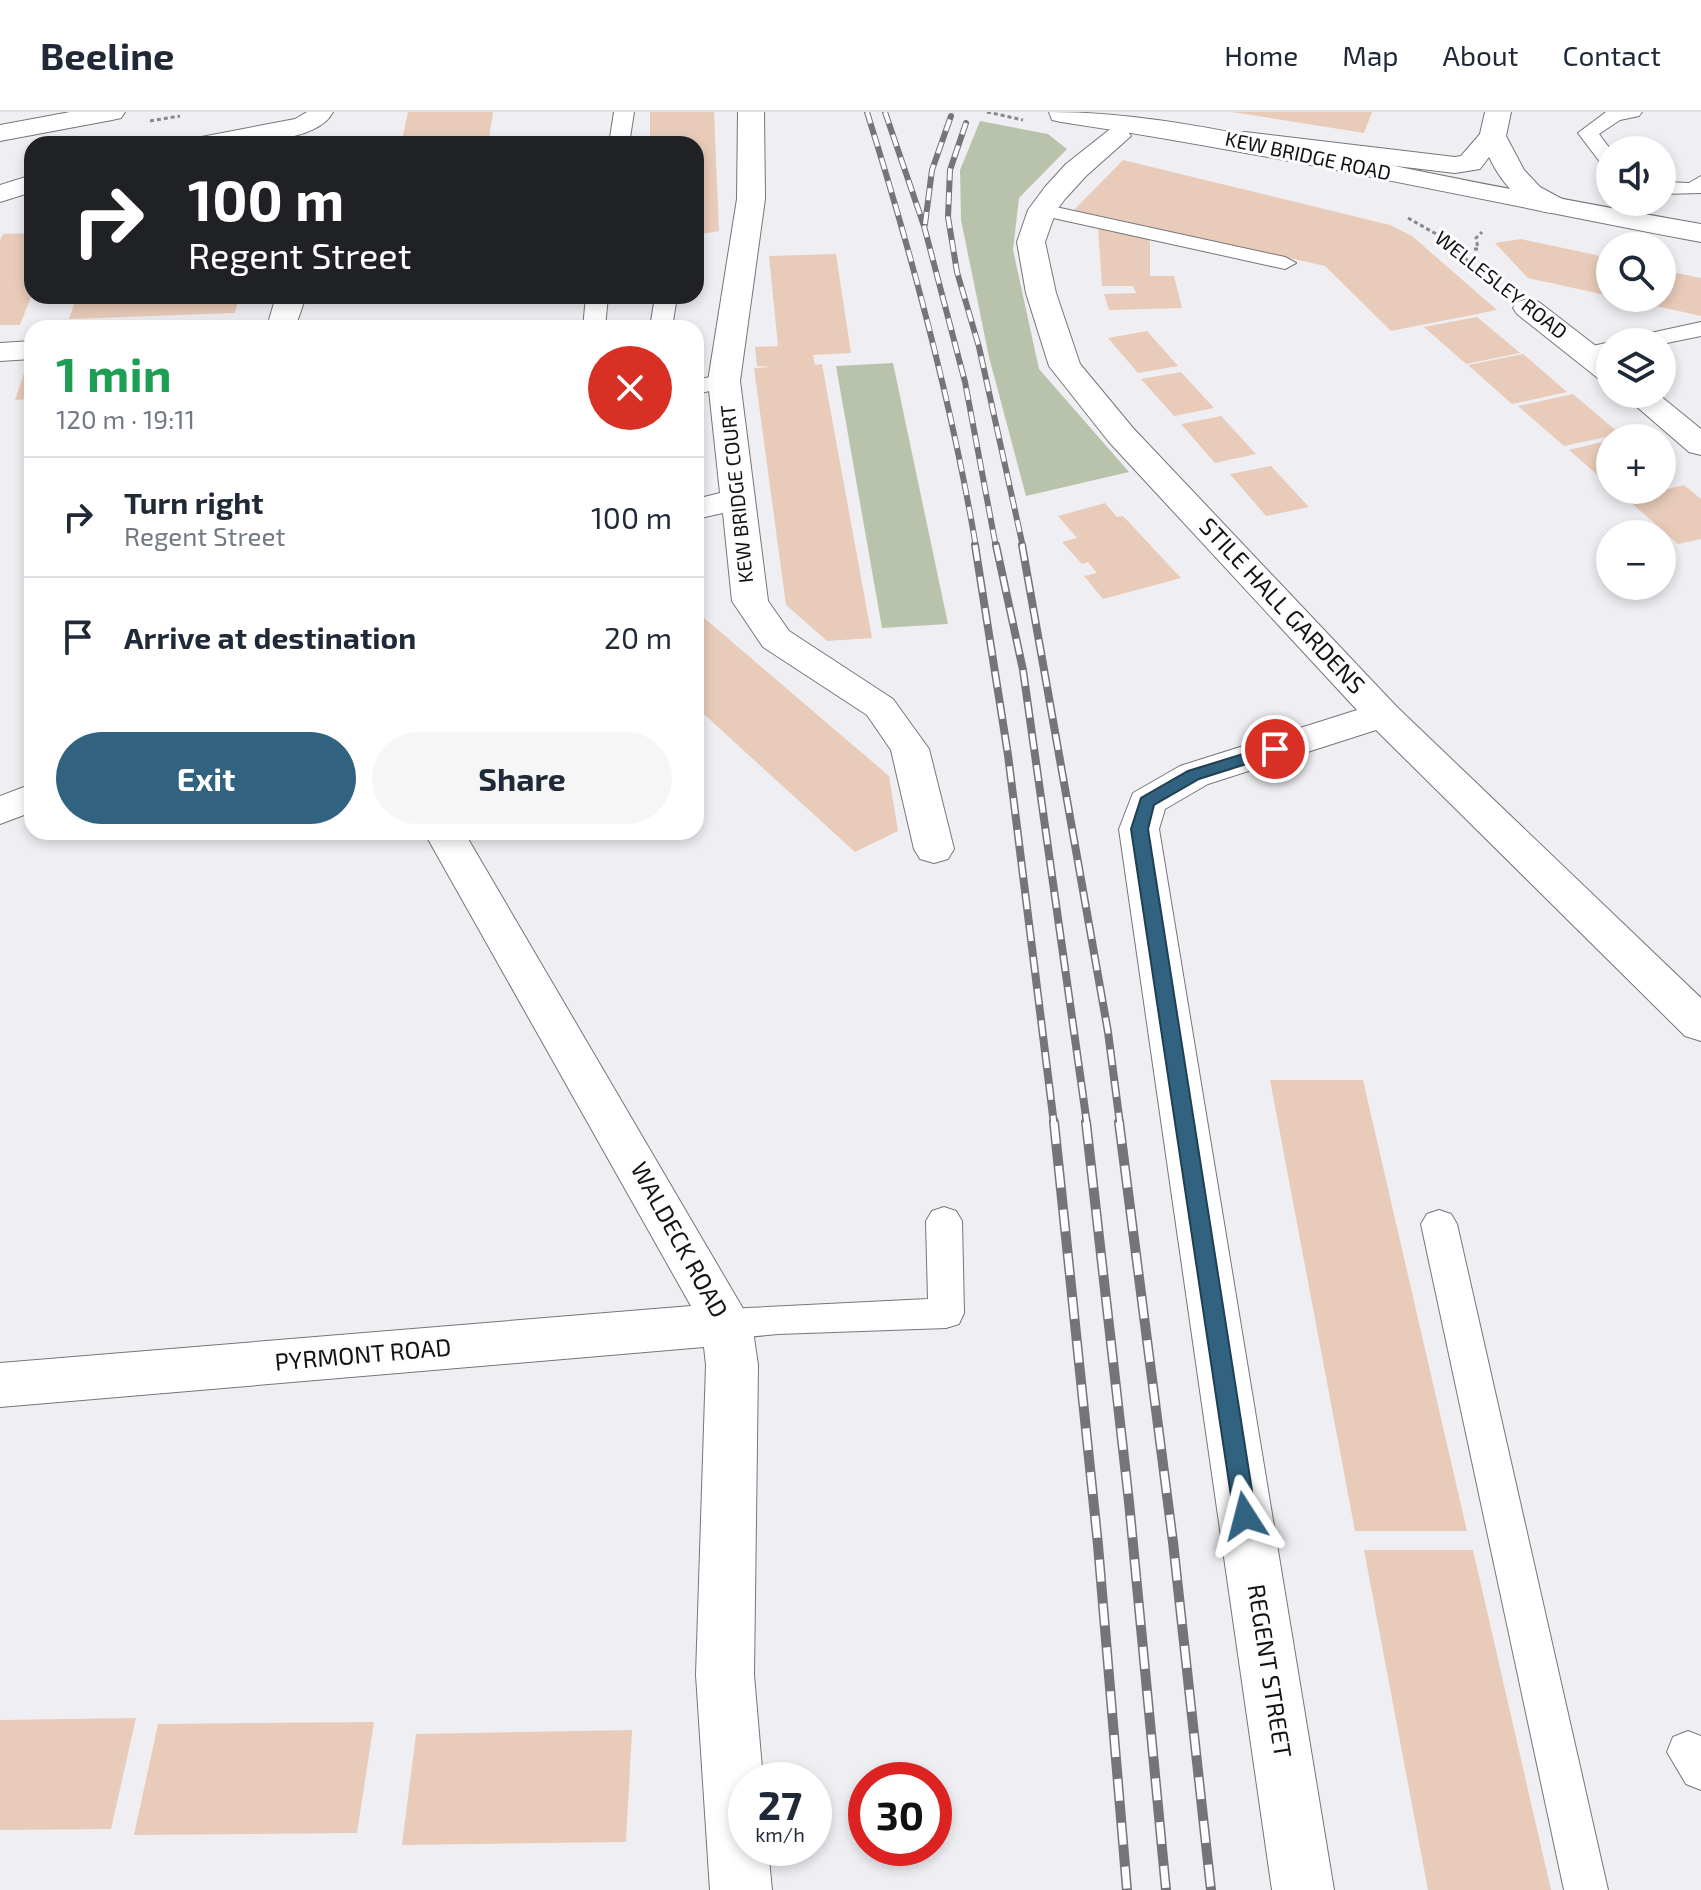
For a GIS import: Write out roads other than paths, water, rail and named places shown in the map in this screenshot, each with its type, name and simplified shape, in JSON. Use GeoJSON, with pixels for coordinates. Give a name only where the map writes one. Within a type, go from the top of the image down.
{"type":"FeatureCollection","features":[{"type":"Feature","properties":{"kind":"main road","name":"KEW BRIDGE COURT"},"geometry":{"type":"LineString","coordinates":[[751,112],[751,199],[710,384],[737,500],[750,601],[776,639],[880,707],[910,749],[934,849]]}},
{"type":"Feature","properties":{"kind":"main road"},"geometry":{"type":"LineString","coordinates":[[0,133],[108,113]]}},
{"type":"Feature","properties":{"kind":"main road","name":"KEW BRIDGE ROAD"},"geometry":{"type":"LineString","coordinates":[[1059,113],[1210,136],[1701,233]]}},
{"type":"Feature","properties":{"kind":"main road","name":"KEW BRIDGE ROAD"},"geometry":{"type":"LineString","coordinates":[[1059,113],[1112,142],[1574,237]]}},
{"type":"Feature","properties":{"kind":"main road"},"geometry":{"type":"LineString","coordinates":[[252,136],[281,131],[318,115],[330,129],[329,136]]}},
{"type":"Feature","properties":{"kind":"main road"},"geometry":{"type":"LineString","coordinates":[[1210,136],[1455,165],[1470,163],[1496,124]]}},
{"type":"Feature","properties":{"kind":"main road"},"geometry":{"type":"LineString","coordinates":[[1496,124],[1508,172],[1528,194],[1554,206]]}},
{"type":"Feature","properties":{"kind":"main road","name":"STILE HALL GARDENS"},"geometry":{"type":"LineString","coordinates":[[1112,142],[1076,170],[1042,210],[1031,242],[1041,293],[1065,366],[1121,435],[1383,715],[1701,1025]]}},
{"type":"Feature","properties":{"kind":"main road"},"geometry":{"type":"LineString","coordinates":[[0,194],[24,186]]}},
{"type":"Feature","properties":{"kind":"main road","name":"WELLESLEY ROAD"},"geometry":{"type":"LineString","coordinates":[[1528,308],[1596,353]]}},
{"type":"Feature","properties":{"kind":"main road"},"geometry":{"type":"LineString","coordinates":[[0,352],[24,350]]}},
{"type":"Feature","properties":{"kind":"main road"},"geometry":{"type":"LineString","coordinates":[[1655,408],[1701,445]]}},
{"type":"Feature","properties":{"kind":"main road"},"geometry":{"type":"LineString","coordinates":[[704,507],[737,500]]}},
{"type":"Feature","properties":{"kind":"main road","name":"REGENT STREET"},"geometry":{"type":"LineString","coordinates":[[1303,1890],[1139,829],[1147,802],[1194,775],[1383,715]]}},
{"type":"Feature","properties":{"kind":"main road"},"geometry":{"type":"LineString","coordinates":[[0,811],[24,800]]}},
{"type":"Feature","properties":{"kind":"main road","name":"WALDECK ROAD"},"geometry":{"type":"LineString","coordinates":[[449,840],[727,1324],[732,1365],[725,1675],[741,1890]]}},
{"type":"Feature","properties":{"kind":"main road","name":"PYRMONT ROAD"},"geometry":{"type":"LineString","coordinates":[[0,1385],[727,1324]]}},
{"type":"Feature","properties":{"kind":"lane"},"geometry":{"type":"LineString","coordinates":[[620,136],[624,112]]}},
{"type":"Feature","properties":{"kind":"lane"},"geometry":{"type":"LineString","coordinates":[[1596,144],[1588,133],[1620,113]]}},
{"type":"Feature","properties":{"kind":"lane"},"geometry":{"type":"LineString","coordinates":[[1676,188],[1694,189],[1701,182]]}},
{"type":"Feature","properties":{"kind":"lane"},"geometry":{"type":"LineString","coordinates":[[1042,210],[1285,263]]}},
{"type":"Feature","properties":{"kind":"lane"},"geometry":{"type":"LineString","coordinates":[[1676,334],[1701,329]]}},
{"type":"Feature","properties":{"kind":"lane"},"geometry":{"type":"LineString","coordinates":[[727,1324],[778,1319],[946,1313],[944,1221]]}},
{"type":"Feature","properties":{"kind":"lane"},"geometry":{"type":"LineString","coordinates":[[1439,1224],[1586,1890]]}},
{"type":"Feature","properties":{"kind":"railway"},"geometry":{"type":"LineString","coordinates":[[867,112],[929,328],[955,437],[976,547]]}},
{"type":"Feature","properties":{"kind":"railway"},"geometry":{"type":"LineString","coordinates":[[885,112],[924,226],[965,382],[996,547]]}},
{"type":"Feature","properties":{"kind":"railway"},"geometry":{"type":"LineString","coordinates":[[925,224],[932,170],[951,116]]}},
{"type":"Feature","properties":{"kind":"railway"},"geometry":{"type":"LineString","coordinates":[[966,123],[950,170],[948,217],[957,272],[979,347],[1023,547]]}},
{"type":"Feature","properties":{"kind":"railway"},"geometry":{"type":"LineString","coordinates":[[975,545],[1008,755],[1054,1124]]}},
{"type":"Feature","properties":{"kind":"railway"},"geometry":{"type":"LineString","coordinates":[[996,545],[1023,670],[1087,1124]]}},
{"type":"Feature","properties":{"kind":"railway"},"geometry":{"type":"LineString","coordinates":[[1022,545],[1108,1032],[1120,1124]]}},
{"type":"Feature","properties":{"kind":"railway"},"geometry":{"type":"LineString","coordinates":[[1054,1122],[1098,1545],[1127,1890]]}},
{"type":"Feature","properties":{"kind":"railway"},"geometry":{"type":"LineString","coordinates":[[1086,1122],[1129,1502],[1166,1890]]}},
{"type":"Feature","properties":{"kind":"railway"},"geometry":{"type":"LineString","coordinates":[[1119,1122],[1173,1542],[1211,1890]]}}]}
